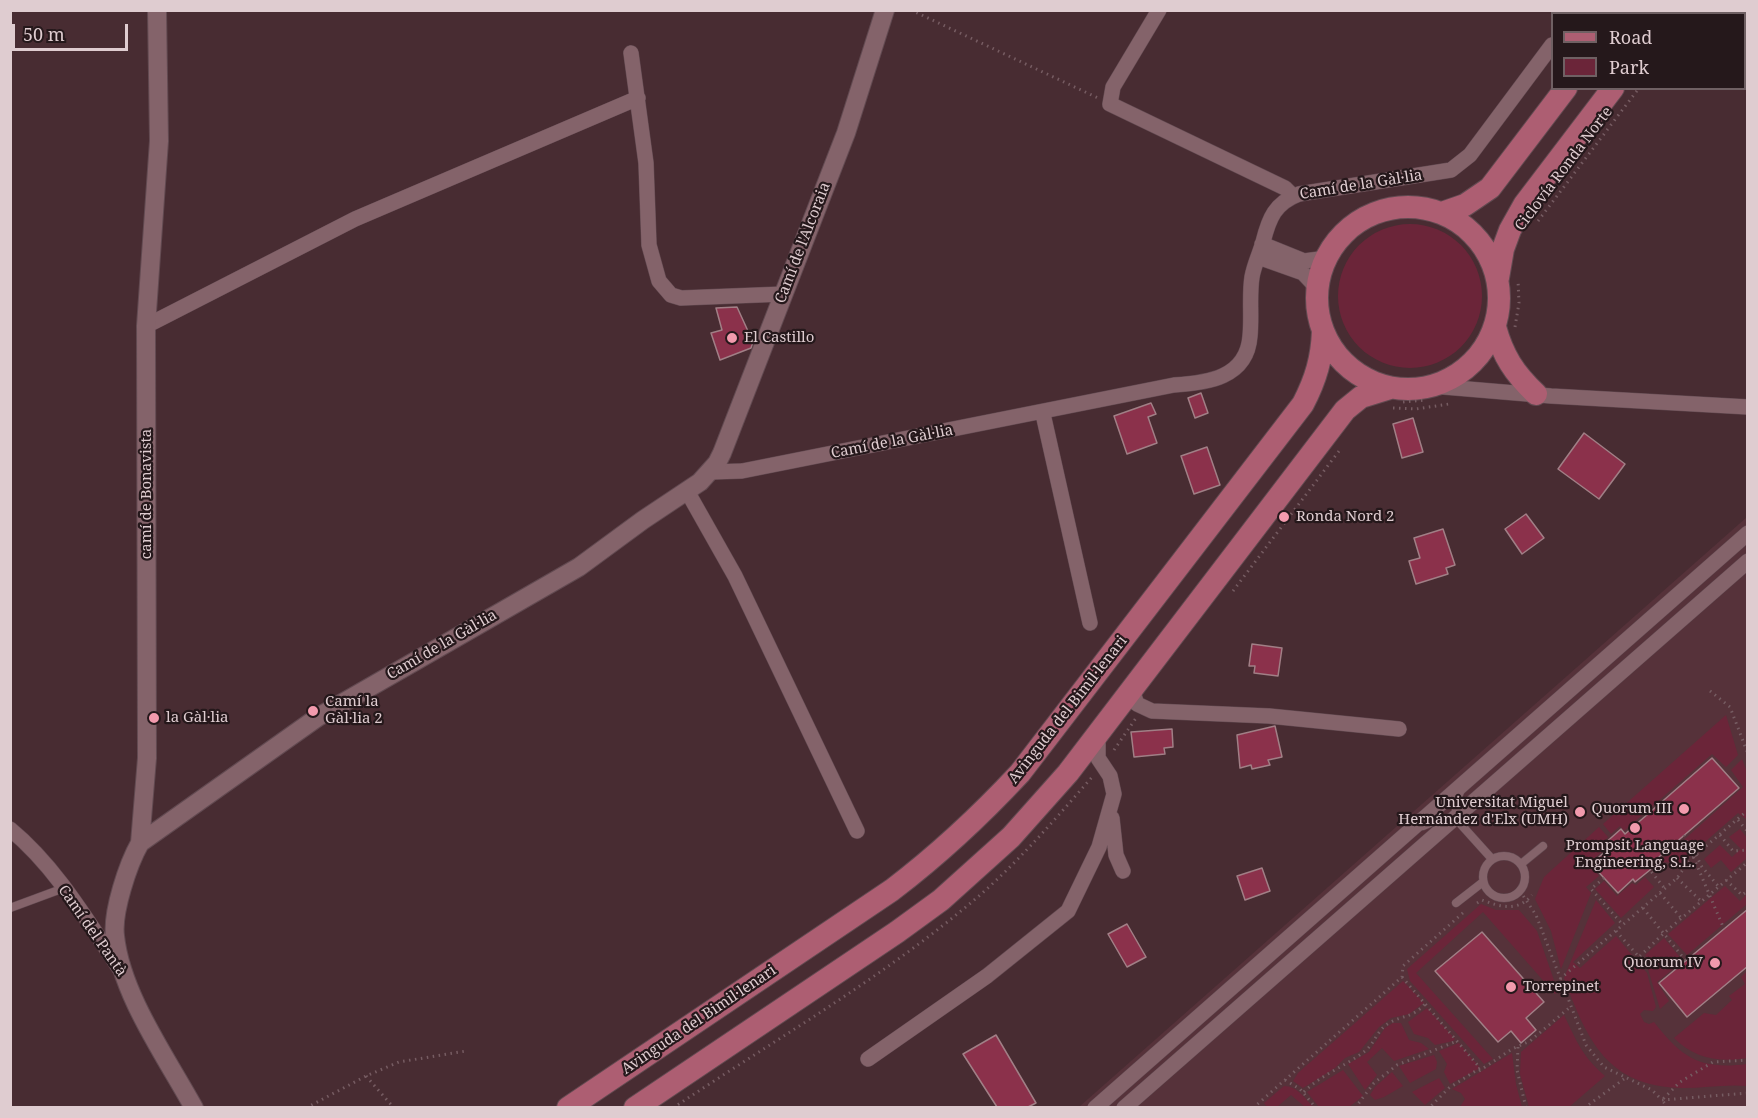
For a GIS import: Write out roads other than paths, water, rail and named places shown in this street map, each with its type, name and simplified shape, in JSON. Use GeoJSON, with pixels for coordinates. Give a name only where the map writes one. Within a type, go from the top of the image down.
{"type":"FeatureCollection","features":[{"type":"Feature","properties":{"kind":"main road"},"geometry":{"type":"LineString","coordinates":[[1442,213],[1465,206],[1490,188],[1564,90]]}},
{"type":"Feature","properties":{"kind":"main road"},"geometry":{"type":"LineString","coordinates":[[635,1107],[941,900],[1032,814],[1098,734],[1345,410],[1361,397],[1390,395],[1410,389],[1433,392],[1468,366],[1483,351],[1495,327],[1500,300],[1508,277],[1503,249],[1516,218],[1612,90]]}},
{"type":"Feature","properties":{"kind":"main road"},"geometry":{"type":"LineString","coordinates":[[1390,395],[1355,372],[1340,358],[1323,331],[1317,288],[1327,258],[1343,235],[1372,215],[1408,207],[1442,213],[1458,222],[1480,242],[1508,277]]}},
{"type":"Feature","properties":{"kind":"main road"},"geometry":{"type":"LineString","coordinates":[[1495,327],[1505,358],[1516,375],[1536,394]]}},
{"type":"Feature","properties":{"kind":"main road","name":"Avinguda del Bimil·lenari"},"geometry":{"type":"LineString","coordinates":[[568,1107],[892,890],[930,861],[1001,794],[1028,764],[1303,404],[1317,374],[1322,354],[1323,331]]}},
{"type":"Feature","properties":{"kind":"street","name":"camí de Bonavista"},"geometry":{"type":"LineString","coordinates":[[123,973],[114,934],[118,905],[133,855],[140,843],[147,758],[146,326],[159,141],[157,10]]}},
{"type":"Feature","properties":{"kind":"street","name":"Camí de l'Alcoraia"},"geometry":{"type":"LineString","coordinates":[[711,472],[722,453],[846,133],[885,10]]}},
{"type":"Feature","properties":{"kind":"street"},"geometry":{"type":"LineString","coordinates":[[1159,10],[1113,87],[1110,104],[1285,188],[1293,196]]}},
{"type":"Feature","properties":{"kind":"street","name":"Camí de la Gàl·lia"},"geometry":{"type":"LineString","coordinates":[[140,843],[318,717],[579,567],[711,472],[742,471],[1042,414],[1174,385],[1209,382],[1230,372],[1245,356],[1250,339],[1252,276],[1272,212],[1286,199],[1293,196],[1451,170],[1470,155],[1551,46]]}},
{"type":"Feature","properties":{"kind":"street"},"geometry":{"type":"LineString","coordinates":[[631,53],[646,163],[649,245],[659,281],[671,295],[681,298],[784,294]]}},
{"type":"Feature","properties":{"kind":"street"},"geometry":{"type":"LineString","coordinates":[[146,326],[355,219],[638,99]]}},
{"type":"Feature","properties":{"kind":"street"},"geometry":{"type":"LineString","coordinates":[[1260,251],[1304,261],[1327,258]]}},
{"type":"Feature","properties":{"kind":"street"},"geometry":{"type":"LineString","coordinates":[[1260,251],[1303,273],[1317,288]]}},
{"type":"Feature","properties":{"kind":"street"},"geometry":{"type":"LineString","coordinates":[[1433,392],[1536,394],[1748,407]]}},
{"type":"Feature","properties":{"kind":"street"},"geometry":{"type":"LineString","coordinates":[[1042,414],[1090,623]]}},
{"type":"Feature","properties":{"kind":"street"},"geometry":{"type":"LineString","coordinates":[[687,491],[735,576],[857,831]]}},
{"type":"Feature","properties":{"kind":"street"},"geometry":{"type":"LineString","coordinates":[[1095,1107],[1748,533]]}},
{"type":"Feature","properties":{"kind":"street"},"geometry":{"type":"LineString","coordinates":[[1124,1107],[1456,819],[1748,561]]}},
{"type":"Feature","properties":{"kind":"street"},"geometry":{"type":"LineString","coordinates":[[1132,690],[1137,704],[1152,711],[1258,715],[1399,729]]}},
{"type":"Feature","properties":{"kind":"street"},"geometry":{"type":"LineString","coordinates":[[868,1059],[987,976],[1068,911],[1099,847],[1114,794],[1110,776],[1098,758],[1098,734]]}},
{"type":"Feature","properties":{"kind":"street"},"geometry":{"type":"LineString","coordinates":[[1110,809],[1116,855],[1123,871]]}},
{"type":"Feature","properties":{"kind":"street","name":"Camí del Pantà"},"geometry":{"type":"LineString","coordinates":[[10,829],[26,842],[64,888],[123,973],[194,1107]]}},
{"type":"Feature","properties":{"kind":"lane"},"geometry":{"type":"LineString","coordinates":[[1462,785],[1456,803],[1456,819],[1492,859]]}},
{"type":"Feature","properties":{"kind":"lane"},"geometry":{"type":"LineString","coordinates":[[1407,834],[1442,818],[1456,819]]}},
{"type":"Feature","properties":{"kind":"lane"},"geometry":{"type":"LineString","coordinates":[[1521,864],[1543,846]]}},
{"type":"Feature","properties":{"kind":"lane"},"geometry":{"type":"LineString","coordinates":[[1504,855],[1521,864],[1526,875],[1520,891],[1509,898],[1496,896],[1484,882],[1484,869],[1492,859],[1504,855]]}},
{"type":"Feature","properties":{"kind":"lane"},"geometry":{"type":"LineString","coordinates":[[1456,903],[1484,882]]}},
{"type":"Feature","properties":{"kind":"lane"},"geometry":{"type":"LineString","coordinates":[[10,908],[64,888]]}},
{"type":"Feature","properties":{"kind":"place","name":"El Castillo"},"geometry":{"type":"Point","coordinates":[732,338]}},
{"type":"Feature","properties":{"kind":"place","name":"Ronda Nord 2"},"geometry":{"type":"Point","coordinates":[1284,517]}},
{"type":"Feature","properties":{"kind":"place","name":"Camí la Gàl·lia 2"},"geometry":{"type":"Point","coordinates":[313,711]}},
{"type":"Feature","properties":{"kind":"place","name":"la Gàl·lia"},"geometry":{"type":"Point","coordinates":[154,718]}},
{"type":"Feature","properties":{"kind":"place","name":"Quorum III"},"geometry":{"type":"Point","coordinates":[1684,809]}},
{"type":"Feature","properties":{"kind":"place","name":"Universitat Miguel Hernández d'Elx (UMH)"},"geometry":{"type":"Point","coordinates":[1580,812]}},
{"type":"Feature","properties":{"kind":"place","name":"Prompsit Language Engineering, S.L."},"geometry":{"type":"Point","coordinates":[1635,828]}},
{"type":"Feature","properties":{"kind":"place","name":"Quorum IV"},"geometry":{"type":"Point","coordinates":[1715,963]}},
{"type":"Feature","properties":{"kind":"place","name":"Torrepinet"},"geometry":{"type":"Point","coordinates":[1511,987]}}]}
